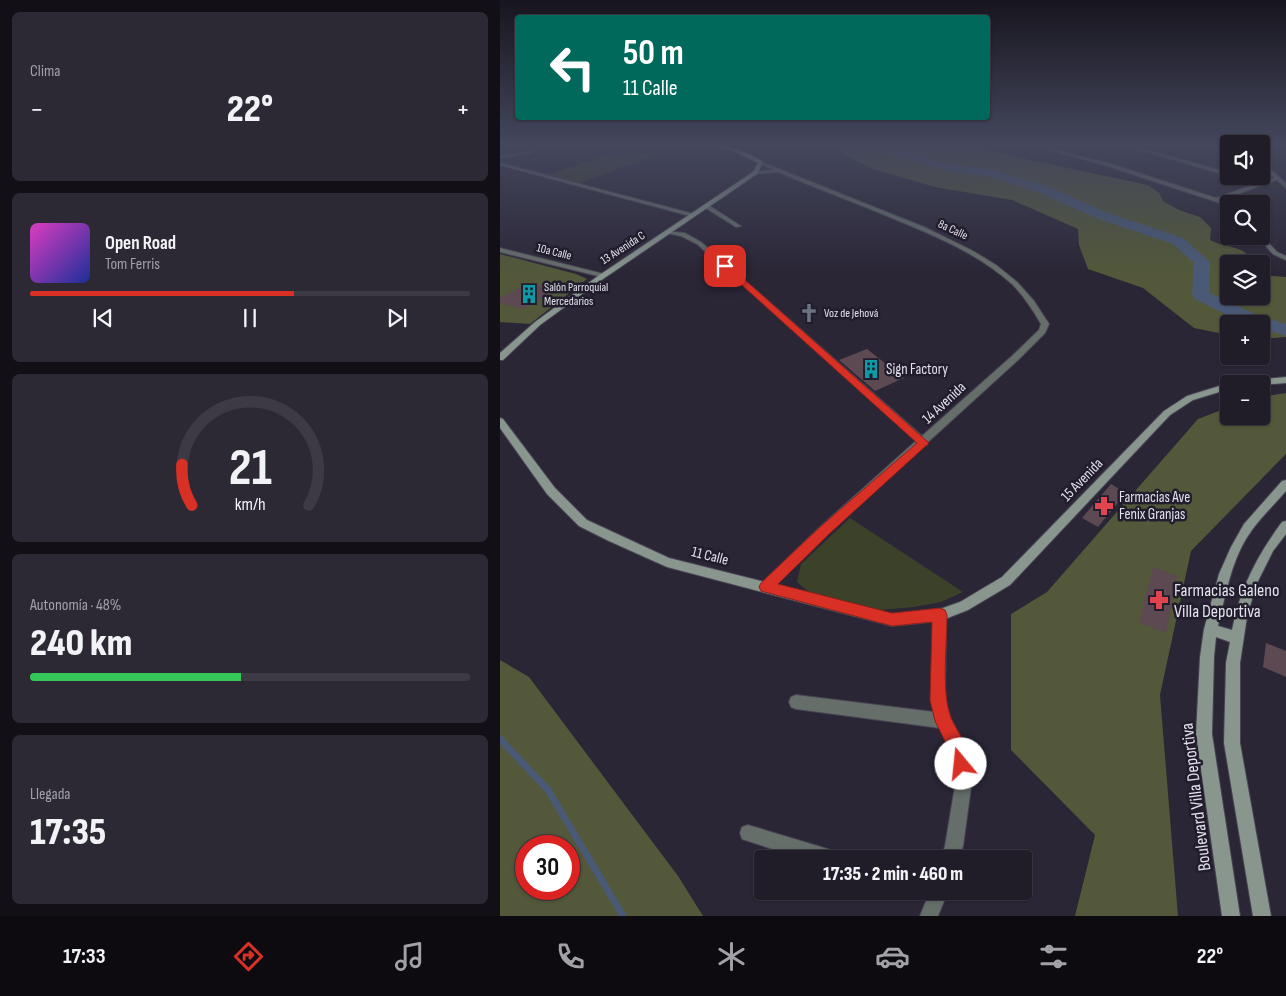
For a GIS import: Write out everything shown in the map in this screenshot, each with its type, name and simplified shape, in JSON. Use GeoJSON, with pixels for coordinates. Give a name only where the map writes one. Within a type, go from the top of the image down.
{"type":"FeatureCollection","features":[{"type":"Feature","properties":{"kind":"street"},"geometry":{"type":"LineString","coordinates":[[589,188],[692,215]]}},
{"type":"Feature","properties":{"kind":"street","name":"13 Avenida C"},"geometry":{"type":"LineString","coordinates":[[500,358],[514,342],[541,320],[602,276],[734,188]]}},
{"type":"Feature","properties":{"kind":"street","name":"8a Calle"},"geometry":{"type":"LineString","coordinates":[[821,188],[924,229],[981,257],[1020,290],[1042,318]]}},
{"type":"Feature","properties":{"kind":"street"},"geometry":{"type":"LineString","coordinates":[[1182,188],[1218,199],[1250,188]]}},
{"type":"Feature","properties":{"kind":"street"},"geometry":{"type":"LineString","coordinates":[[706,206],[738,226]]}},
{"type":"Feature","properties":{"kind":"street"},"geometry":{"type":"LineString","coordinates":[[668,232],[683,234],[699,243],[924,443]]}},
{"type":"Feature","properties":{"kind":"street"},"geometry":{"type":"LineString","coordinates":[[1267,245],[1274,253],[1286,258]]}},
{"type":"Feature","properties":{"kind":"street","name":"10a Calle"},"geometry":{"type":"LineString","coordinates":[[500,250],[602,276]]}},
{"type":"Feature","properties":{"kind":"street","name":"14 Avenida"},"geometry":{"type":"LineString","coordinates":[[766,587],[824,530],[924,443],[1042,331],[1045,324],[1042,318]]}},
{"type":"Feature","properties":{"kind":"street"},"geometry":{"type":"LineString","coordinates":[[1270,381],[1286,380]]}},
{"type":"Feature","properties":{"kind":"street","name":"15 Avenida"},"geometry":{"type":"LineString","coordinates":[[964,606],[1006,581],[1167,413],[1190,398],[1220,389]]}},
{"type":"Feature","properties":{"kind":"street","name":"11 Calle"},"geometry":{"type":"LineString","coordinates":[[500,421],[551,491],[583,522],[666,562],[892,620],[940,615],[964,606]]}},
{"type":"Feature","properties":{"kind":"street","name":"Boulevard Villa Deportiva"},"geometry":{"type":"LineString","coordinates":[[1231,916],[1204,734],[1210,629],[1225,574],[1237,547],[1248,527],[1286,484]]}},
{"type":"Feature","properties":{"kind":"street"},"geometry":{"type":"LineString","coordinates":[[1262,916],[1232,743],[1233,663],[1245,600],[1250,585],[1268,548],[1286,525]]}},
{"type":"Feature","properties":{"kind":"street"},"geometry":{"type":"LineString","coordinates":[[940,615],[938,700],[944,721],[958,749],[964,780],[953,850]]}},
{"type":"Feature","properties":{"kind":"street"},"geometry":{"type":"LineString","coordinates":[[1210,629],[1237,638]]}},
{"type":"Feature","properties":{"kind":"street"},"geometry":{"type":"LineString","coordinates":[[796,702],[944,721]]}},
{"type":"Feature","properties":{"kind":"street"},"geometry":{"type":"LineString","coordinates":[[748,832],[803,850]]}},
{"type":"Feature","properties":{"kind":"street"},"geometry":{"type":"LineString","coordinates":[[929,916],[934,900]]}},
{"type":"Feature","properties":{"kind":"green space"},"geometry":{"type":"Polygon","coordinates":[[[939,188],[1152,188],[1159,193],[1163,201],[1179,210],[1200,217],[1211,228],[1210,240],[1247,254],[1220,255],[1220,305],[1270,305],[1270,276],[1286,277],[1286,337],[1270,338],[1270,315],[1220,315],[1220,333],[1194,328],[1143,288],[1088,269],[1079,245],[1078,229],[1012,200],[939,188]]]}},
{"type":"Feature","properties":{"kind":"green space"},"geometry":{"type":"Polygon","coordinates":[[[500,254],[576,274],[587,279],[530,324],[500,322],[500,254]]]}},
{"type":"Feature","properties":{"kind":"green space"},"geometry":{"type":"Polygon","coordinates":[[[1286,393],[1286,454],[1191,551],[1160,695],[1178,916],[1075,916],[1095,835],[1011,750],[1011,614],[1047,592],[1198,419],[1220,410],[1220,425],[1270,425],[1270,396],[1286,393]]]}},
{"type":"Feature","properties":{"kind":"green space"},"geometry":{"type":"Polygon","coordinates":[[[850,518],[963,592],[941,602],[914,607],[879,610],[810,593],[797,582],[801,564],[850,518]]]}},
{"type":"Feature","properties":{"kind":"green space"},"geometry":{"type":"Polygon","coordinates":[[[500,660],[529,677],[678,876],[703,916],[500,916],[500,660]]]}},
{"type":"Feature","properties":{"kind":"building","name":"Salón Parroquial Mercedarios"},"geometry":{"type":"Polygon","coordinates":[[[528,283],[557,290],[523,309],[500,303],[500,298],[528,283]]]}},
{"type":"Feature","properties":{"kind":"building","name":"Sign Factory"},"geometry":{"type":"Polygon","coordinates":[[[867,349],[904,378],[875,391],[839,360],[867,349]]]}},
{"type":"Feature","properties":{"kind":"building","name":"Farmacias Ave Fenix Granjas"},"geometry":{"type":"Polygon","coordinates":[[[1111,484],[1126,493],[1098,527],[1082,518],[1111,484]]]}},
{"type":"Feature","properties":{"kind":"building","name":"Farmacias Galeno Villa Deportiva"},"geometry":{"type":"Polygon","coordinates":[[[1153,567],[1177,576],[1166,633],[1139,623],[1153,567]]]}},
{"type":"Feature","properties":{"kind":"building"},"geometry":{"type":"Polygon","coordinates":[[[1266,643],[1286,651],[1286,677],[1263,667],[1266,643]]]}},
{"type":"Feature","properties":{"kind":"waterway"},"geometry":{"type":"LineString","coordinates":[[1038,188],[1101,215],[1178,241],[1202,262],[1201,295],[1250,319],[1286,330]]}},
{"type":"Feature","properties":{"kind":"waterway"},"geometry":{"type":"LineString","coordinates":[[500,739],[548,790],[623,916]]}},
{"type":"Feature","properties":{"kind":"place","name":"Salón Parroquial Mercedarios"},"geometry":{"type":"Point","coordinates":[529,294]}},
{"type":"Feature","properties":{"kind":"place","name":"Voz de Jehová"},"geometry":{"type":"Point","coordinates":[809,313]}},
{"type":"Feature","properties":{"kind":"place","name":"Sign Factory"},"geometry":{"type":"Point","coordinates":[871,369]}},
{"type":"Feature","properties":{"kind":"place","name":"Farmacias Ave Fenix Granjas"},"geometry":{"type":"Point","coordinates":[1104,506]}},
{"type":"Feature","properties":{"kind":"place","name":"Farmacias Galeno Villa Deportiva"},"geometry":{"type":"Point","coordinates":[1159,600]}},
{"type":"Feature","properties":{"kind":"route"},"geometry":{"type":"LineString","coordinates":[[725,266],[924,443],[824,530],[766,587],[892,620],[940,615],[938,700],[944,721],[958,749],[961,764]]}}]}
